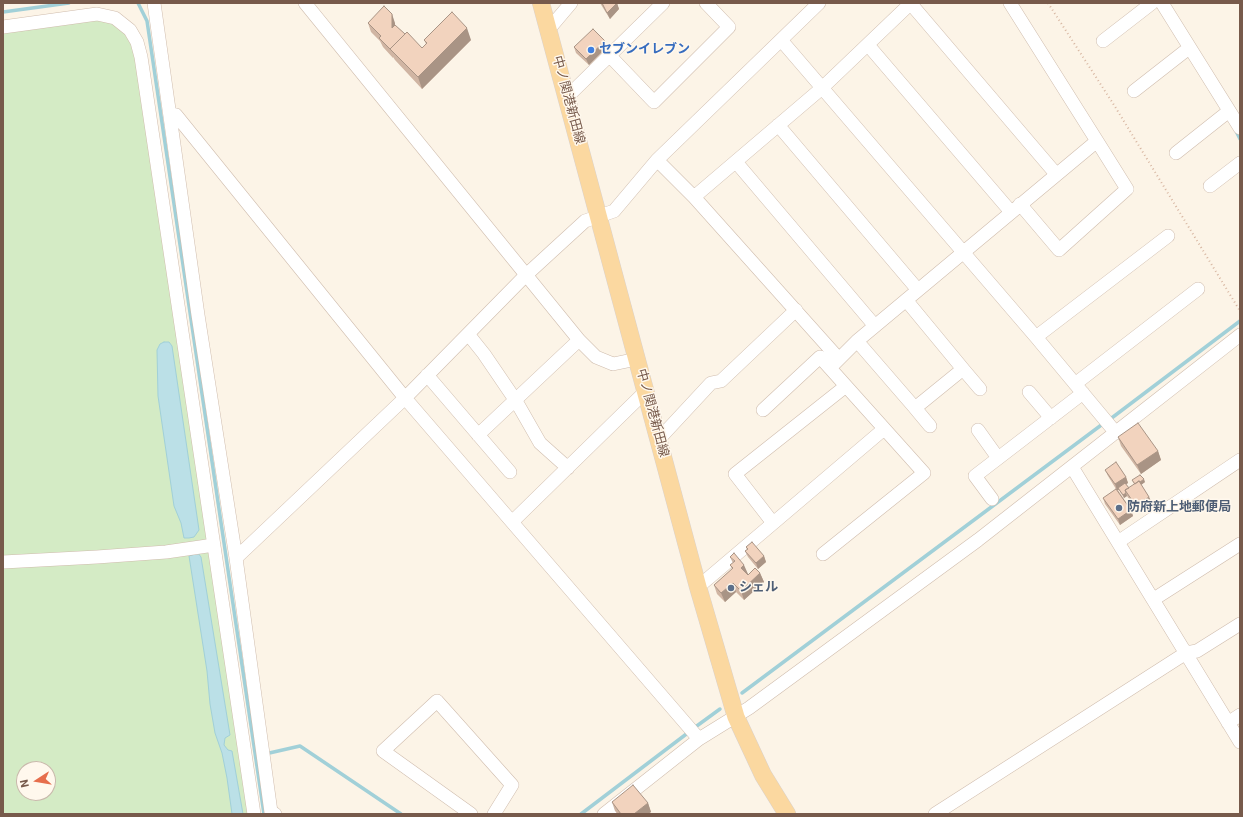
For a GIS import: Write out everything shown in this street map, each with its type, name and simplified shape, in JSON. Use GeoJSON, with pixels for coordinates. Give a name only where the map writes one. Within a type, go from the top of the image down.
{"type":"FeatureCollection","features":[{"type":"Feature","properties":{"kind":"main road","name":"中ノ関港新田線"},"geometry":{"type":"LineString","coordinates":[[541,3],[698,587],[736,717],[763,775],[787,814]]}},
{"type":"Feature","properties":{"kind":"street"},"geometry":{"type":"LineString","coordinates":[[154,3],[198,315],[236,558],[271,812],[275,814]]}},
{"type":"Feature","properties":{"kind":"street"},"geometry":{"type":"LineString","coordinates":[[305,3],[578,340],[596,357],[613,364],[637,359]]}},
{"type":"Feature","properties":{"kind":"street"},"geometry":{"type":"LineString","coordinates":[[548,28],[571,3]]}},
{"type":"Feature","properties":{"kind":"street"},"geometry":{"type":"LineString","coordinates":[[567,97],[663,3]]}},
{"type":"Feature","properties":{"kind":"street"},"geometry":{"type":"LineString","coordinates":[[609,55],[654,102],[729,27],[706,3]]}},
{"type":"Feature","properties":{"kind":"street"},"geometry":{"type":"LineString","coordinates":[[236,558],[405,398],[525,276],[585,221],[614,211],[657,160],[819,3]]}},
{"type":"Feature","properties":{"kind":"street"},"geometry":{"type":"LineString","coordinates":[[694,197],[822,88],[911,3],[1056,174]]}},
{"type":"Feature","properties":{"kind":"street"},"geometry":{"type":"LineString","coordinates":[[868,45],[1015,208],[1059,250],[1127,189],[1010,3]]}},
{"type":"Feature","properties":{"kind":"street"},"geometry":{"type":"LineString","coordinates":[[1103,41],[1152,3]]}},
{"type":"Feature","properties":{"kind":"street"},"geometry":{"type":"LineString","coordinates":[[1162,3],[1240,128]]}},
{"type":"Feature","properties":{"kind":"street"},"geometry":{"type":"LineString","coordinates":[[3,27],[97,14],[115,18],[130,30],[137,42],[142,65],[254,814]]}},
{"type":"Feature","properties":{"kind":"street"},"geometry":{"type":"LineString","coordinates":[[781,40],[1036,337],[1116,434]]}},
{"type":"Feature","properties":{"kind":"street"},"geometry":{"type":"LineString","coordinates":[[1134,91],[1189,48]]}},
{"type":"Feature","properties":{"kind":"street"},"geometry":{"type":"LineString","coordinates":[[1176,153],[1228,110]]}},
{"type":"Feature","properties":{"kind":"street"},"geometry":{"type":"LineString","coordinates":[[170,114],[176,115],[405,398],[699,739]]}},
{"type":"Feature","properties":{"kind":"street"},"geometry":{"type":"LineString","coordinates":[[778,125],[918,290]]}},
{"type":"Feature","properties":{"kind":"street"},"geometry":{"type":"LineString","coordinates":[[834,363],[857,341],[964,253],[1015,208],[1097,140]]}},
{"type":"Feature","properties":{"kind":"street"},"geometry":{"type":"LineString","coordinates":[[657,160],[694,197],[796,310],[834,363],[846,386],[924,473],[823,554]]}},
{"type":"Feature","properties":{"kind":"street"},"geometry":{"type":"LineString","coordinates":[[736,162],[875,326]]}},
{"type":"Feature","properties":{"kind":"street"},"geometry":{"type":"LineString","coordinates":[[1210,186],[1240,164]]}},
{"type":"Feature","properties":{"kind":"street"},"geometry":{"type":"LineString","coordinates":[[1036,337],[1168,236]]}},
{"type":"Feature","properties":{"kind":"street"},"geometry":{"type":"LineString","coordinates":[[992,499],[975,476],[1051,418],[1079,389],[1198,289]]}},
{"type":"Feature","properties":{"kind":"street"},"geometry":{"type":"LineString","coordinates":[[906,300],[980,389]]}},
{"type":"Feature","properties":{"kind":"street"},"geometry":{"type":"LineString","coordinates":[[659,439],[711,383],[720,381],[796,310]]}},
{"type":"Feature","properties":{"kind":"street"},"geometry":{"type":"LineString","coordinates":[[468,334],[484,354],[516,401],[540,443],[568,468]]}},
{"type":"Feature","properties":{"kind":"street"},"geometry":{"type":"LineString","coordinates":[[604,814],[699,739],[720,725],[736,717],[978,540],[1116,434],[1240,335]]}},
{"type":"Feature","properties":{"kind":"street"},"geometry":{"type":"LineString","coordinates":[[478,435],[516,401],[578,340]]}},
{"type":"Feature","properties":{"kind":"street"},"geometry":{"type":"LineString","coordinates":[[857,341],[930,426]]}},
{"type":"Feature","properties":{"kind":"street"},"geometry":{"type":"LineString","coordinates":[[762,410],[820,357],[834,363]]}},
{"type":"Feature","properties":{"kind":"street"},"geometry":{"type":"LineString","coordinates":[[915,408],[963,368]]}},
{"type":"Feature","properties":{"kind":"street"},"geometry":{"type":"LineString","coordinates":[[427,375],[510,472]]}},
{"type":"Feature","properties":{"kind":"street"},"geometry":{"type":"LineString","coordinates":[[773,523],[735,474],[846,386]]}},
{"type":"Feature","properties":{"kind":"street"},"geometry":{"type":"LineString","coordinates":[[512,522],[646,391]]}},
{"type":"Feature","properties":{"kind":"street"},"geometry":{"type":"LineString","coordinates":[[1030,392],[1051,418]]}},
{"type":"Feature","properties":{"kind":"street"},"geometry":{"type":"LineString","coordinates":[[698,587],[884,429]]}},
{"type":"Feature","properties":{"kind":"street"},"geometry":{"type":"LineString","coordinates":[[978,430],[998,458]]}},
{"type":"Feature","properties":{"kind":"street"},"geometry":{"type":"LineString","coordinates":[[1118,542],[1240,460]]}},
{"type":"Feature","properties":{"kind":"street"},"geometry":{"type":"LineString","coordinates":[[1072,467],[1240,742]]}},
{"type":"Feature","properties":{"kind":"street"},"geometry":{"type":"LineString","coordinates":[[1154,599],[1240,544]]}},
{"type":"Feature","properties":{"kind":"street"},"geometry":{"type":"LineString","coordinates":[[3,562],[105,557],[166,552],[214,545]]}},
{"type":"Feature","properties":{"kind":"street"},"geometry":{"type":"LineString","coordinates":[[935,814],[1186,653],[1197,650],[1240,624]]}},
{"type":"Feature","properties":{"kind":"street"},"geometry":{"type":"LineString","coordinates":[[470,814],[378,755],[437,701],[512,786],[494,814]]}},
{"type":"Feature","properties":{"kind":"street"},"geometry":{"type":"LineString","coordinates":[[1228,723],[1240,715]]}},
{"type":"Feature","properties":{"kind":"path"},"geometry":{"type":"LineString","coordinates":[[1048,3],[1114,105],[1240,311]]}},
{"type":"Feature","properties":{"kind":"green space"},"geometry":{"type":"Polygon","coordinates":[[[89,17],[115,24],[127,35],[136,52],[249,814],[3,814],[3,30],[89,17]]]}},
{"type":"Feature","properties":{"kind":"water"},"geometry":{"type":"Polygon","coordinates":[[[169,342],[172,346],[199,530],[194,537],[189,538],[184,538],[181,523],[174,506],[158,396],[157,350],[160,344],[169,342]]]}},
{"type":"Feature","properties":{"kind":"water"},"geometry":{"type":"Polygon","coordinates":[[[198,553],[201,557],[230,735],[225,738],[224,745],[228,750],[232,751],[243,814],[232,814],[222,753],[215,733],[210,704],[207,671],[189,556],[198,553]]]}},
{"type":"Feature","properties":{"kind":"building"},"geometry":{"type":"Polygon","coordinates":[[[602,3],[617,3],[607,13],[602,3]]]}},
{"type":"Feature","properties":{"kind":"building"},"geometry":{"type":"Polygon","coordinates":[[[384,6],[392,14],[392,28],[395,25],[405,34],[390,49],[379,38],[381,36],[368,23],[384,6]]]}},
{"type":"Feature","properties":{"kind":"building"},"geometry":{"type":"Polygon","coordinates":[[[452,12],[467,28],[418,77],[390,49],[407,32],[422,48],[427,43],[424,40],[452,12]]]}},
{"type":"Feature","properties":{"kind":"building"},"geometry":{"type":"Polygon","coordinates":[[[593,29],[605,41],[586,59],[574,47],[593,29]]]}},
{"type":"Feature","properties":{"kind":"building"},"geometry":{"type":"Polygon","coordinates":[[[1138,423],[1158,451],[1137,465],[1118,437],[1138,423]]]}},
{"type":"Feature","properties":{"kind":"building"},"geometry":{"type":"Polygon","coordinates":[[[1116,462],[1126,477],[1115,484],[1105,470],[1116,462]]]}},
{"type":"Feature","properties":{"kind":"building"},"geometry":{"type":"Polygon","coordinates":[[[1140,475],[1144,479],[1135,484],[1132,480],[1140,475]]]}},
{"type":"Feature","properties":{"kind":"building"},"geometry":{"type":"Polygon","coordinates":[[[1139,481],[1149,497],[1136,506],[1125,490],[1139,481]]]}},
{"type":"Feature","properties":{"kind":"building"},"geometry":{"type":"Polygon","coordinates":[[[1125,483],[1129,488],[1125,490],[1126,493],[1123,495],[1118,488],[1125,483]]]}},
{"type":"Feature","properties":{"kind":"building"},"geometry":{"type":"Polygon","coordinates":[[[1116,489],[1131,510],[1118,519],[1103,498],[1116,489]]]}},
{"type":"Feature","properties":{"kind":"building"},"geometry":{"type":"Polygon","coordinates":[[[752,542],[764,556],[756,563],[745,551],[748,549],[746,547],[752,542]]]}},
{"type":"Feature","properties":{"kind":"building"},"geometry":{"type":"Polygon","coordinates":[[[734,553],[744,565],[741,568],[748,575],[755,568],[760,573],[741,591],[733,583],[721,593],[714,585],[733,568],[730,565],[735,561],[730,557],[734,553]]]}},
{"type":"Feature","properties":{"kind":"building"},"geometry":{"type":"Polygon","coordinates":[[[633,785],[648,803],[634,814],[621,814],[612,802],[633,785]]]}},
{"type":"Feature","properties":{"kind":"waterway"},"geometry":{"type":"LineString","coordinates":[[3,12],[69,3]]}},
{"type":"Feature","properties":{"kind":"waterway"},"geometry":{"type":"LineString","coordinates":[[138,3],[147,21],[264,814]]}},
{"type":"Feature","properties":{"kind":"waterway"},"geometry":{"type":"LineString","coordinates":[[1236,131],[1240,139]]}},
{"type":"Feature","properties":{"kind":"waterway"},"geometry":{"type":"LineString","coordinates":[[1109,420],[1240,321]]}},
{"type":"Feature","properties":{"kind":"waterway"},"geometry":{"type":"LineString","coordinates":[[742,693],[1104,423]]}},
{"type":"Feature","properties":{"kind":"waterway"},"geometry":{"type":"LineString","coordinates":[[694,728],[720,709]]}},
{"type":"Feature","properties":{"kind":"waterway"},"geometry":{"type":"LineString","coordinates":[[581,814],[689,732]]}},
{"type":"Feature","properties":{"kind":"waterway"},"geometry":{"type":"LineString","coordinates":[[265,754],[300,746],[401,814]]}},
{"type":"Feature","properties":{"kind":"place","name":"セブンイレブン"},"geometry":{"type":"Point","coordinates":[591,50]}},
{"type":"Feature","properties":{"kind":"place","name":"防府新上地郵便局"},"geometry":{"type":"Point","coordinates":[1119,508]}},
{"type":"Feature","properties":{"kind":"place","name":"シェル"},"geometry":{"type":"Point","coordinates":[731,588]}}]}
